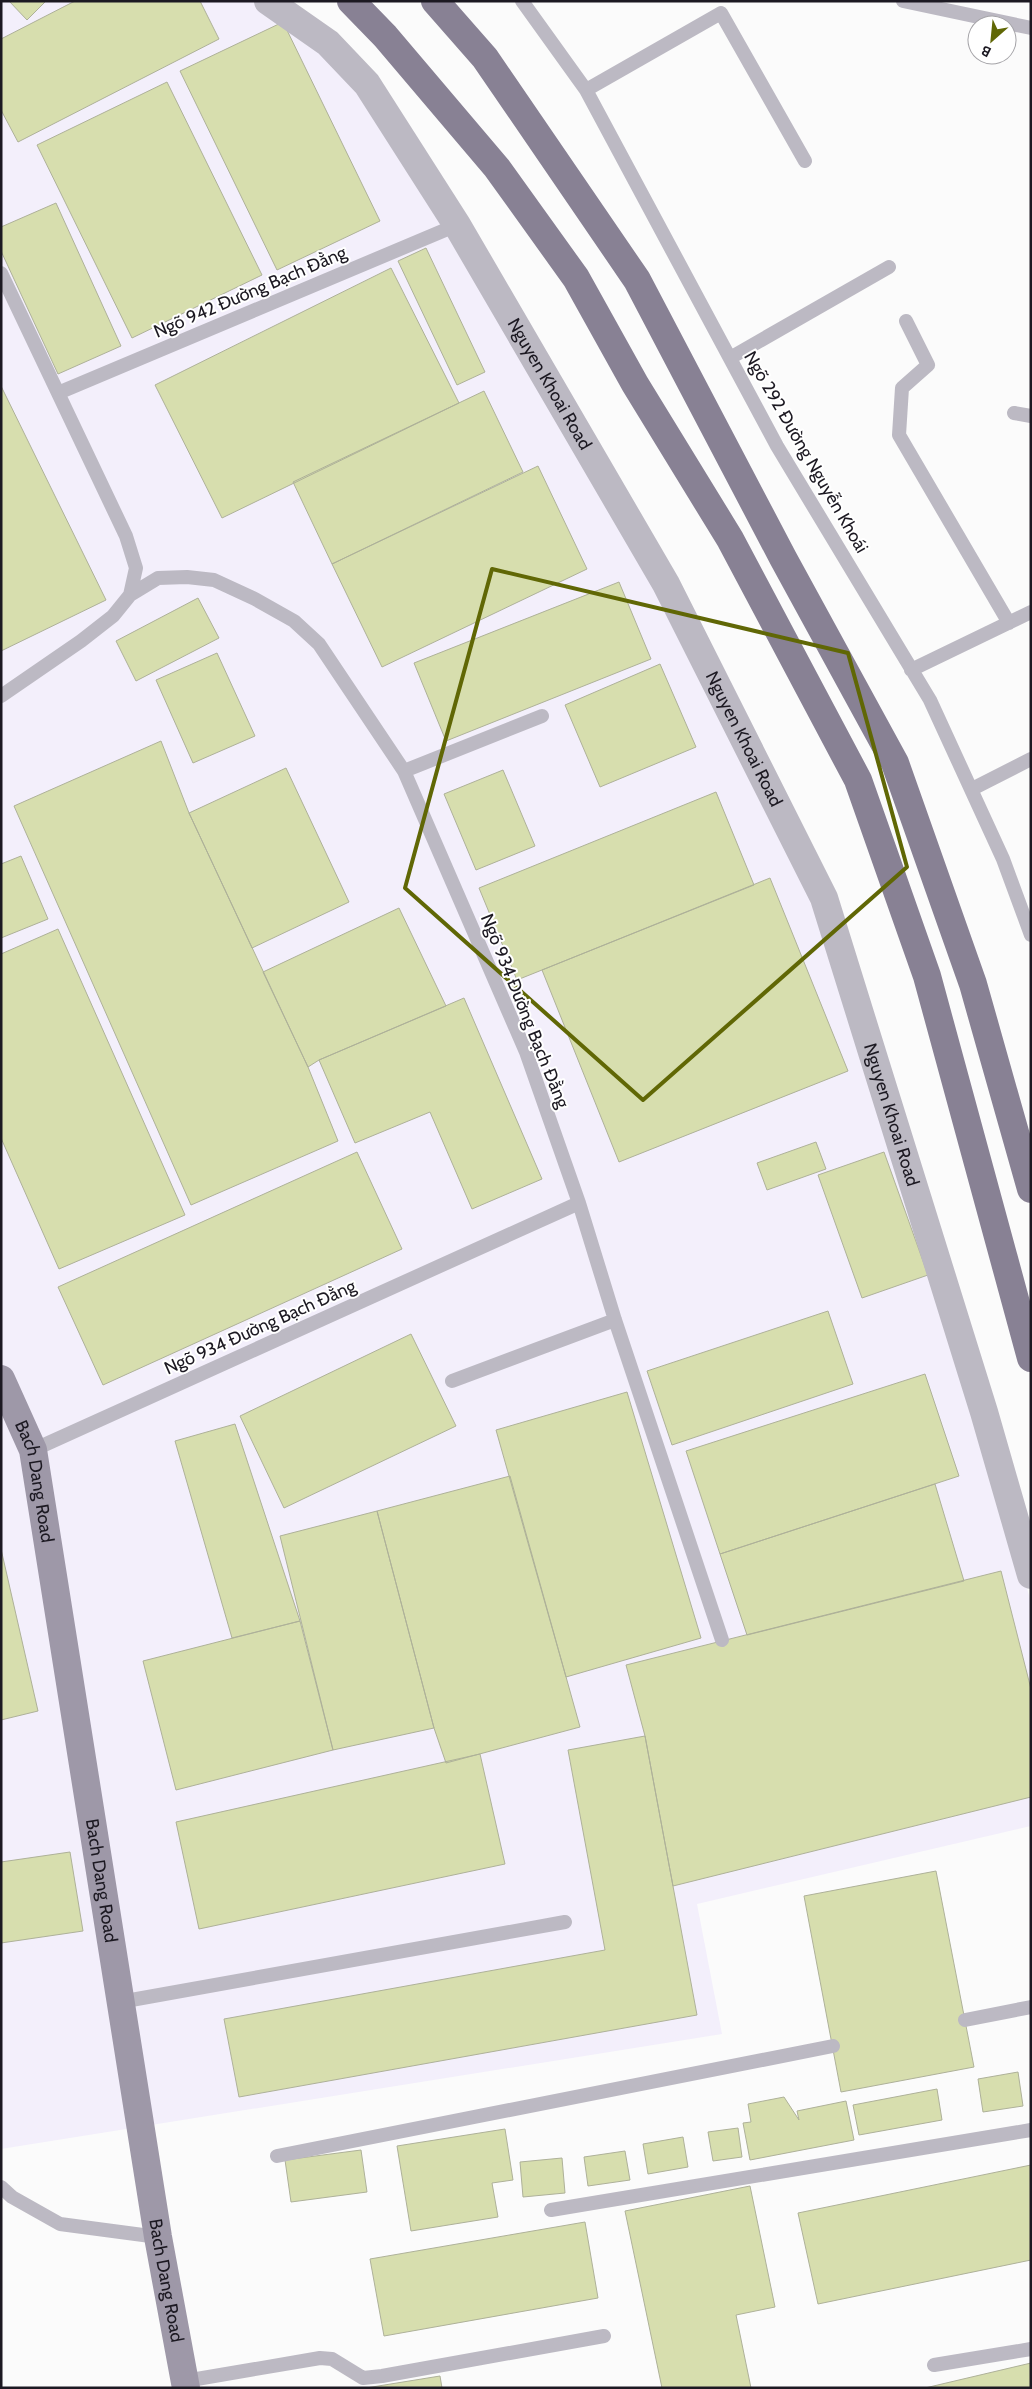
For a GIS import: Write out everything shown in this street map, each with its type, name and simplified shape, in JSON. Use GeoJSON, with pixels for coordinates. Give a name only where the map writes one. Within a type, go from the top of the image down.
{"type":"FeatureCollection","features":[{"type":"Feature","properties":{"kind":"main road"},"geometry":{"type":"LineString","coordinates":[[351,1],[385,36],[497,168],[576,278],[636,384],[730,539],[858,780],[927,976],[1031,1358]]}},
{"type":"Feature","properties":{"kind":"main road"},"geometry":{"type":"LineString","coordinates":[[435,1],[486,58],[637,280],[783,558],[895,763],[973,984],[1031,1189]]}},
{"type":"Feature","properties":{"kind":"street","name":"Nguyen Khoai Road"},"geometry":{"type":"LineString","coordinates":[[268,1],[328,43],[367,84],[457,225],[666,584],[824,898],[984,1412],[1031,1575]]}},
{"type":"Feature","properties":{"kind":"street","name":"Bach Dang Road"},"geometry":{"type":"LineString","coordinates":[[1,1380],[33,1450],[158,2237],[186,2384]]}},
{"type":"Feature","properties":{"kind":"lane","name":"Ngõ 292 Đường Nguyễn Khoái"},"geometry":{"type":"LineString","coordinates":[[522,1],[586,90],[777,446],[930,700],[1003,859],[1031,936]]}},
{"type":"Feature","properties":{"kind":"lane"},"geometry":{"type":"LineString","coordinates":[[903,1],[1031,28]]}},
{"type":"Feature","properties":{"kind":"lane"},"geometry":{"type":"LineString","coordinates":[[586,90],[721,13],[805,161]]}},
{"type":"Feature","properties":{"kind":"lane","name":"Ngõ 942 Đường Bạch Đằng"},"geometry":{"type":"LineString","coordinates":[[58,393],[457,225]]}},
{"type":"Feature","properties":{"kind":"lane"},"geometry":{"type":"LineString","coordinates":[[730,358],[889,267]]}},
{"type":"Feature","properties":{"kind":"lane"},"geometry":{"type":"LineString","coordinates":[[1,272],[126,536],[136,568],[130,595]]}},
{"type":"Feature","properties":{"kind":"lane"},"geometry":{"type":"LineString","coordinates":[[906,321],[928,365],[902,388],[899,435],[1009,623]]}},
{"type":"Feature","properties":{"kind":"lane"},"geometry":{"type":"LineString","coordinates":[[1014,413],[1031,416]]}},
{"type":"Feature","properties":{"kind":"lane","name":"Ngõ 934 Đường Bạch Đằng"},"geometry":{"type":"LineString","coordinates":[[1,696],[113,616],[130,595],[158,578],[187,577],[214,580],[255,599],[294,621],[319,644],[404,771],[526,1052],[578,1203],[33,1450]]}},
{"type":"Feature","properties":{"kind":"lane"},"geometry":{"type":"LineString","coordinates":[[911,670],[1031,612]]}},
{"type":"Feature","properties":{"kind":"lane"},"geometry":{"type":"LineString","coordinates":[[404,771],[542,716]]}},
{"type":"Feature","properties":{"kind":"lane"},"geometry":{"type":"LineString","coordinates":[[972,789],[1031,759]]}},
{"type":"Feature","properties":{"kind":"lane"},"geometry":{"type":"LineString","coordinates":[[578,1203],[614,1320],[722,1640]]}},
{"type":"Feature","properties":{"kind":"lane"},"geometry":{"type":"LineString","coordinates":[[452,1382],[614,1320]]}},
{"type":"Feature","properties":{"kind":"lane"},"geometry":{"type":"LineString","coordinates":[[120,2002],[565,1922]]}},
{"type":"Feature","properties":{"kind":"lane"},"geometry":{"type":"LineString","coordinates":[[965,2020],[1031,2007]]}},
{"type":"Feature","properties":{"kind":"lane"},"geometry":{"type":"LineString","coordinates":[[277,2156],[833,2046]]}},
{"type":"Feature","properties":{"kind":"lane"},"geometry":{"type":"LineString","coordinates":[[551,2210],[1031,2130]]}},
{"type":"Feature","properties":{"kind":"lane"},"geometry":{"type":"LineString","coordinates":[[1,2187],[12,2197],[60,2224],[158,2237]]}},
{"type":"Feature","properties":{"kind":"lane"},"geometry":{"type":"LineString","coordinates":[[186,2384],[320,2358],[332,2359],[363,2378],[382,2376],[604,2336]]}},
{"type":"Feature","properties":{"kind":"lane"},"geometry":{"type":"LineString","coordinates":[[934,2365],[1031,2349]]}},
{"type":"Feature","properties":{"kind":"highlighted area"},"geometry":{"type":"Polygon","coordinates":[[[492,569],[848,653],[907,867],[643,1100],[405,888],[492,569]]]}},
{"type":"Feature","properties":{"kind":"shaded area"},"geometry":{"type":"Polygon","coordinates":[[[1,1],[288,1],[457,210],[824,898],[1031,1602],[1031,1826],[697,1904],[722,2034],[1,2149],[1,1]]]}},
{"type":"Feature","properties":{"kind":"building"},"geometry":{"type":"Polygon","coordinates":[[[9,1],[46,1],[27,20],[9,1]]]}},
{"type":"Feature","properties":{"kind":"building"},"geometry":{"type":"Polygon","coordinates":[[[75,1],[200,1],[219,39],[18,142],[1,110],[1,39],[75,1]]]}},
{"type":"Feature","properties":{"kind":"building"},"geometry":{"type":"Polygon","coordinates":[[[283,22],[380,221],[277,270],[180,71],[283,22]]]}},
{"type":"Feature","properties":{"kind":"building"},"geometry":{"type":"Polygon","coordinates":[[[167,82],[262,275],[132,338],[37,145],[167,82]]]}},
{"type":"Feature","properties":{"kind":"building"},"geometry":{"type":"Polygon","coordinates":[[[56,203],[121,346],[58,374],[1,251],[1,227],[56,203]]]}},
{"type":"Feature","properties":{"kind":"building"},"geometry":{"type":"Polygon","coordinates":[[[426,248],[485,372],[457,385],[398,261],[426,248]]]}},
{"type":"Feature","properties":{"kind":"building"},"geometry":{"type":"Polygon","coordinates":[[[391,268],[459,403],[222,518],[155,385],[391,268]]]}},
{"type":"Feature","properties":{"kind":"building"},"geometry":{"type":"Polygon","coordinates":[[[1,386],[106,600],[1,651],[1,386]]]}},
{"type":"Feature","properties":{"kind":"building"},"geometry":{"type":"Polygon","coordinates":[[[484,391],[523,472],[332,564],[293,482],[484,391]]]}},
{"type":"Feature","properties":{"kind":"building"},"geometry":{"type":"Polygon","coordinates":[[[538,466],[587,569],[382,667],[332,564],[538,466]]]}},
{"type":"Feature","properties":{"kind":"building"},"geometry":{"type":"Polygon","coordinates":[[[619,582],[651,659],[446,741],[414,663],[619,582]]]}},
{"type":"Feature","properties":{"kind":"building"},"geometry":{"type":"Polygon","coordinates":[[[198,598],[219,638],[136,681],[116,641],[198,598]]]}},
{"type":"Feature","properties":{"kind":"building"},"geometry":{"type":"Polygon","coordinates":[[[217,653],[255,736],[193,763],[156,680],[217,653]]]}},
{"type":"Feature","properties":{"kind":"building"},"geometry":{"type":"Polygon","coordinates":[[[660,664],[696,747],[600,787],[565,705],[660,664]]]}},
{"type":"Feature","properties":{"kind":"building"},"geometry":{"type":"Polygon","coordinates":[[[161,741],[189,813],[308,1067],[338,1141],[191,1205],[14,806],[161,741]]]}},
{"type":"Feature","properties":{"kind":"building"},"geometry":{"type":"Polygon","coordinates":[[[286,768],[349,902],[252,948],[189,813],[286,768]]]}},
{"type":"Feature","properties":{"kind":"building"},"geometry":{"type":"Polygon","coordinates":[[[503,770],[535,846],[476,870],[444,794],[503,770]]]}},
{"type":"Feature","properties":{"kind":"building"},"geometry":{"type":"Polygon","coordinates":[[[716,792],[754,885],[517,980],[479,888],[716,792]]]}},
{"type":"Feature","properties":{"kind":"building"},"geometry":{"type":"Polygon","coordinates":[[[21,856],[48,919],[1,938],[1,864],[21,856]]]}},
{"type":"Feature","properties":{"kind":"building"},"geometry":{"type":"Polygon","coordinates":[[[770,878],[848,1071],[619,1162],[542,970],[770,878]]]}},
{"type":"Feature","properties":{"kind":"building"},"geometry":{"type":"Polygon","coordinates":[[[399,908],[446,1006],[319,1060],[308,1067],[263,972],[399,908]]]}},
{"type":"Feature","properties":{"kind":"building"},"geometry":{"type":"Polygon","coordinates":[[[58,929],[185,1215],[59,1269],[1,1138],[1,954],[58,929]]]}},
{"type":"Feature","properties":{"kind":"building"},"geometry":{"type":"Polygon","coordinates":[[[464,998],[542,1179],[472,1209],[430,1112],[355,1143],[319,1060],[464,998]]]}},
{"type":"Feature","properties":{"kind":"building"},"geometry":{"type":"Polygon","coordinates":[[[816,1142],[826,1169],[767,1190],[757,1163],[816,1142]]]}},
{"type":"Feature","properties":{"kind":"building"},"geometry":{"type":"Polygon","coordinates":[[[357,1152],[402,1249],[103,1385],[58,1287],[357,1152]]]}},
{"type":"Feature","properties":{"kind":"building"},"geometry":{"type":"Polygon","coordinates":[[[884,1152],[928,1275],[862,1298],[818,1175],[884,1152]]]}},
{"type":"Feature","properties":{"kind":"building"},"geometry":{"type":"Polygon","coordinates":[[[828,1311],[853,1384],[672,1445],[647,1371],[828,1311]]]}},
{"type":"Feature","properties":{"kind":"building"},"geometry":{"type":"Polygon","coordinates":[[[411,1334],[456,1426],[284,1508],[240,1416],[411,1334]]]}},
{"type":"Feature","properties":{"kind":"building"},"geometry":{"type":"Polygon","coordinates":[[[925,1374],[959,1476],[720,1554],[686,1451],[925,1374]]]}},
{"type":"Feature","properties":{"kind":"building"},"geometry":{"type":"Polygon","coordinates":[[[627,1392],[701,1638],[566,1677],[496,1430],[627,1392]]]}},
{"type":"Feature","properties":{"kind":"building"},"geometry":{"type":"Polygon","coordinates":[[[235,1424],[300,1621],[232,1638],[175,1441],[235,1424]]]}},
{"type":"Feature","properties":{"kind":"building"},"geometry":{"type":"Polygon","coordinates":[[[510,1476],[580,1727],[446,1763],[434,1728],[377,1511],[510,1476]]]}},
{"type":"Feature","properties":{"kind":"building"},"geometry":{"type":"Polygon","coordinates":[[[935,1484],[964,1581],[747,1635],[720,1554],[935,1484]]]}},
{"type":"Feature","properties":{"kind":"building"},"geometry":{"type":"Polygon","coordinates":[[[377,1511],[434,1728],[333,1750],[280,1536],[377,1511]]]}},
{"type":"Feature","properties":{"kind":"building"},"geometry":{"type":"Polygon","coordinates":[[[1,1549],[38,1711],[1,1720],[1,1549]]]}},
{"type":"Feature","properties":{"kind":"building"},"geometry":{"type":"Polygon","coordinates":[[[1001,1571],[1031,1689],[1031,1797],[673,1886],[645,1736],[626,1665],[1001,1571]]]}},
{"type":"Feature","properties":{"kind":"building"},"geometry":{"type":"Polygon","coordinates":[[[300,1621],[333,1750],[176,1790],[143,1661],[300,1621]]]}},
{"type":"Feature","properties":{"kind":"building"},"geometry":{"type":"Polygon","coordinates":[[[645,1736],[697,2015],[239,2097],[224,2019],[605,1950],[568,1750],[645,1736]]]}},
{"type":"Feature","properties":{"kind":"building"},"geometry":{"type":"Polygon","coordinates":[[[480,1754],[505,1864],[199,1929],[176,1822],[480,1754]]]}},
{"type":"Feature","properties":{"kind":"building"},"geometry":{"type":"Polygon","coordinates":[[[70,1852],[83,1931],[1,1943],[1,1862],[70,1852]]]}},
{"type":"Feature","properties":{"kind":"building"},"geometry":{"type":"Polygon","coordinates":[[[936,1871],[974,2067],[841,2092],[804,1896],[936,1871]]]}},
{"type":"Feature","properties":{"kind":"building"},"geometry":{"type":"Polygon","coordinates":[[[1018,2072],[1023,2106],[983,2112],[978,2079],[1018,2072]]]}},
{"type":"Feature","properties":{"kind":"building"},"geometry":{"type":"Polygon","coordinates":[[[937,2089],[942,2120],[859,2135],[853,2105],[937,2089]]]}},
{"type":"Feature","properties":{"kind":"building"},"geometry":{"type":"Polygon","coordinates":[[[784,2097],[799,2120],[797,2111],[846,2101],[854,2140],[750,2160],[743,2123],[751,2122],[748,2104],[784,2097]]]}},
{"type":"Feature","properties":{"kind":"building"},"geometry":{"type":"Polygon","coordinates":[[[738,2128],[742,2157],[713,2161],[708,2132],[738,2128]]]}},
{"type":"Feature","properties":{"kind":"building"},"geometry":{"type":"Polygon","coordinates":[[[505,2129],[513,2180],[492,2183],[498,2217],[411,2231],[397,2146],[505,2129]]]}},
{"type":"Feature","properties":{"kind":"building"},"geometry":{"type":"Polygon","coordinates":[[[683,2137],[688,2167],[648,2174],[643,2144],[683,2137]]]}},
{"type":"Feature","properties":{"kind":"building"},"geometry":{"type":"Polygon","coordinates":[[[361,2150],[367,2192],[291,2202],[285,2160],[361,2150]]]}},
{"type":"Feature","properties":{"kind":"building"},"geometry":{"type":"Polygon","coordinates":[[[625,2151],[630,2180],[588,2186],[584,2157],[625,2151]]]}},
{"type":"Feature","properties":{"kind":"building"},"geometry":{"type":"Polygon","coordinates":[[[562,2158],[565,2193],[523,2197],[520,2162],[562,2158]]]}},
{"type":"Feature","properties":{"kind":"building"},"geometry":{"type":"Polygon","coordinates":[[[1031,2165],[1031,2260],[818,2304],[798,2213],[1031,2165]]]}},
{"type":"Feature","properties":{"kind":"building"},"geometry":{"type":"Polygon","coordinates":[[[750,2186],[775,2307],[736,2315],[751,2388],[662,2388],[625,2211],[750,2186]]]}},
{"type":"Feature","properties":{"kind":"building"},"geometry":{"type":"Polygon","coordinates":[[[585,2222],[598,2298],[384,2336],[370,2259],[585,2222]]]}},
{"type":"Feature","properties":{"kind":"building"},"geometry":{"type":"Polygon","coordinates":[[[1031,2363],[1031,2388],[925,2388],[1031,2363]]]}},
{"type":"Feature","properties":{"kind":"building"},"geometry":{"type":"Polygon","coordinates":[[[440,2376],[442,2388],[366,2388],[440,2376]]]}}]}
